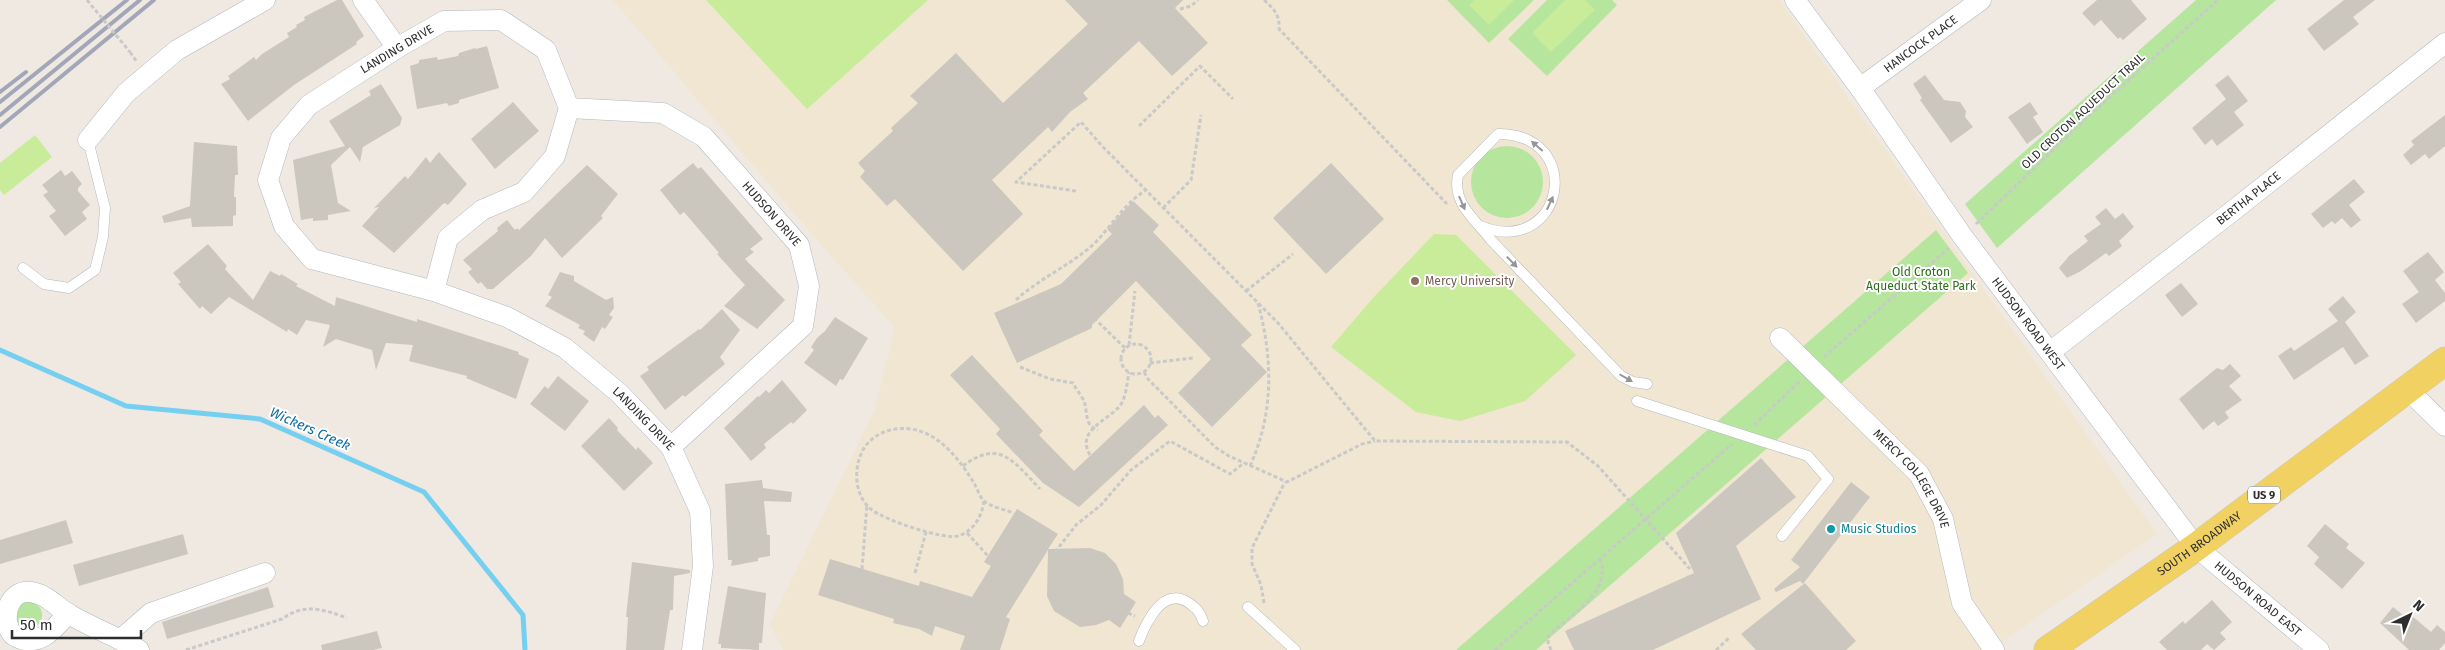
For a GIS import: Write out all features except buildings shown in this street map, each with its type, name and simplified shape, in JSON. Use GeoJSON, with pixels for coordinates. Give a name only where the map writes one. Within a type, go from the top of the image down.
{"type":"FeatureCollection","features":[{"type":"Feature","properties":{"kind":"main road","name":"SOUTH BROADWAY"},"geometry":{"type":"LineString","coordinates":[[2048,650],[2196,546],[2406,388],[2445,361]]}},
{"type":"Feature","properties":{"kind":"street"},"geometry":{"type":"LineString","coordinates":[[88,140],[126,93],[177,50],[265,0]]}},
{"type":"Feature","properties":{"kind":"street"},"geometry":{"type":"LineString","coordinates":[[363,0],[397,48]]}},
{"type":"Feature","properties":{"kind":"street","name":"HUDSON ROAD WEST"},"geometry":{"type":"LineString","coordinates":[[1795,0],[1860,88],[1963,237],[2196,546]]}},
{"type":"Feature","properties":{"kind":"street","name":"HANCOCK PLACE"},"geometry":{"type":"LineString","coordinates":[[1860,88],[1982,0]]}},
{"type":"Feature","properties":{"kind":"street","name":"LANDING DRIVE"},"geometry":{"type":"LineString","coordinates":[[569,108],[546,50],[501,20],[444,21],[397,48],[309,105],[281,138],[268,180],[284,226],[312,259],[434,291],[507,317],[566,348],[619,393],[671,447],[700,511],[703,566],[692,650]]}},
{"type":"Feature","properties":{"kind":"street","name":"BERTHA PLACE"},"geometry":{"type":"LineString","coordinates":[[2050,352],[2236,209],[2445,43]]}},
{"type":"Feature","properties":{"kind":"street"},"geometry":{"type":"LineString","coordinates":[[434,291],[448,238],[482,210],[524,192],[555,156],[569,108]]}},
{"type":"Feature","properties":{"kind":"street","name":"HUDSON DRIVE"},"geometry":{"type":"LineString","coordinates":[[569,108],[663,113],[704,137],[799,245],[810,286],[803,326],[671,447]]}},
{"type":"Feature","properties":{"kind":"street","name":"MERCY COLLEGE DRIVE"},"geometry":{"type":"LineString","coordinates":[[1780,338],[1919,474],[1943,519],[1962,603],[1994,650]]}},
{"type":"Feature","properties":{"kind":"street"},"geometry":{"type":"LineString","coordinates":[[2406,388],[2445,426]]}},
{"type":"Feature","properties":{"kind":"street","name":"HUDSON ROAD EAST"},"geometry":{"type":"LineString","coordinates":[[2196,546],[2320,650]]}},
{"type":"Feature","properties":{"kind":"street"},"geometry":{"type":"LineString","coordinates":[[121,639],[150,613],[265,573]]}},
{"type":"Feature","properties":{"kind":"street"},"geometry":{"type":"LineString","coordinates":[[68,613],[47,644],[22,641],[12,634],[6,625],[5,598],[28,592],[40,594],[68,613],[139,650]]}},
{"type":"Feature","properties":{"kind":"lane"},"geometry":{"type":"LineString","coordinates":[[1480,226],[1496,232],[1512,232],[1527,228],[1540,220],[1550,207],[1555,193],[1555,177],[1551,162],[1542,149],[1529,140],[1515,134],[1498,134],[1458,175],[1456,182],[1459,199],[1467,214],[1621,376],[1633,382],[1647,384]]}},
{"type":"Feature","properties":{"kind":"lane"},"geometry":{"type":"LineString","coordinates":[[23,268],[44,284],[69,288],[95,270],[103,237],[105,208],[88,140]]}},
{"type":"Feature","properties":{"kind":"lane"},"geometry":{"type":"LineString","coordinates":[[1637,401],[1808,456],[1828,479],[1782,536]]}},
{"type":"Feature","properties":{"kind":"lane"},"geometry":{"type":"LineString","coordinates":[[1138,641],[1154,611],[1162,602],[1172,598],[1185,600],[1199,610],[1203,620]]}},
{"type":"Feature","properties":{"kind":"lane"},"geometry":{"type":"LineString","coordinates":[[1248,607],[1295,650]]}},
{"type":"Feature","properties":{"kind":"path"},"geometry":{"type":"LineString","coordinates":[[87,0],[139,65]]}},
{"type":"Feature","properties":{"kind":"path"},"geometry":{"type":"LineString","coordinates":[[1180,9],[1191,6],[1198,0]]}},
{"type":"Feature","properties":{"kind":"path","name":"OLD CROTON AQUEDUCT TRAIL"},"geometry":{"type":"LineString","coordinates":[[1963,237],[2082,122],[2218,0]]}},
{"type":"Feature","properties":{"kind":"path"},"geometry":{"type":"LineString","coordinates":[[1139,126],[1200,66],[1233,99]]}},
{"type":"Feature","properties":{"kind":"path"},"geometry":{"type":"LineString","coordinates":[[1163,208],[1191,180],[1201,115]]}},
{"type":"Feature","properties":{"kind":"path"},"geometry":{"type":"LineString","coordinates":[[1076,191],[1016,182],[1081,122],[1102,146],[1278,323],[1375,442]]}},
{"type":"Feature","properties":{"kind":"path"},"geometry":{"type":"LineString","coordinates":[[1016,300],[1045,277],[1078,257],[1096,241],[1114,218],[1146,190]]}},
{"type":"Feature","properties":{"kind":"path"},"geometry":{"type":"LineString","coordinates":[[1246,291],[1293,254]]}},
{"type":"Feature","properties":{"kind":"path"},"geometry":{"type":"LineString","coordinates":[[1129,345],[1135,291]]}},
{"type":"Feature","properties":{"kind":"path"},"geometry":{"type":"LineString","coordinates":[[1250,466],[1263,436],[1270,382],[1266,331],[1258,303]]}},
{"type":"Feature","properties":{"kind":"path"},"geometry":{"type":"LineString","coordinates":[[1094,318],[1124,348]]}},
{"type":"Feature","properties":{"kind":"path"},"geometry":{"type":"LineString","coordinates":[[1136,343],[1146,348],[1151,358],[1144,372],[1139,374],[1129,372],[1120,361],[1124,348],[1129,345],[1136,343]]}},
{"type":"Feature","properties":{"kind":"path"},"geometry":{"type":"LineString","coordinates":[[1150,363],[1193,358]]}},
{"type":"Feature","properties":{"kind":"path"},"geometry":{"type":"LineString","coordinates":[[1020,367],[1050,379],[1072,383],[1084,402],[1087,420],[1093,428],[1098,430]]}},
{"type":"Feature","properties":{"kind":"path"},"geometry":{"type":"LineString","coordinates":[[1090,456],[1085,448],[1086,439],[1093,428],[1120,405],[1129,372]]}},
{"type":"Feature","properties":{"kind":"path"},"geometry":{"type":"LineString","coordinates":[[1144,372],[1148,379],[1215,447],[1285,482]]}},
{"type":"Feature","properties":{"kind":"path"},"geometry":{"type":"LineString","coordinates":[[984,501],[982,513],[967,532],[956,537],[926,532],[871,510],[858,483],[856,469],[860,456],[868,442],[884,432],[900,428],[918,430],[938,440],[963,466],[984,501],[1014,513]]}},
{"type":"Feature","properties":{"kind":"path"},"geometry":{"type":"LineString","coordinates":[[1055,552],[1076,525],[1101,505],[1131,470],[1170,442],[1230,474],[1244,463]]}},
{"type":"Feature","properties":{"kind":"path"},"geometry":{"type":"LineString","coordinates":[[1268,610],[1264,605],[1261,586],[1252,564],[1252,548],[1285,482],[1362,444],[1375,442],[1567,442],[1598,466],[1690,570]]}},
{"type":"Feature","properties":{"kind":"path"},"geometry":{"type":"LineString","coordinates":[[963,466],[981,454],[1000,452],[1008,457],[1040,489]]}},
{"type":"Feature","properties":{"kind":"path"},"geometry":{"type":"LineString","coordinates":[[862,569],[867,503]]}},
{"type":"Feature","properties":{"kind":"path"},"geometry":{"type":"LineString","coordinates":[[915,574],[926,532]]}},
{"type":"Feature","properties":{"kind":"path"},"geometry":{"type":"LineString","coordinates":[[967,532],[988,556]]}},
{"type":"Feature","properties":{"kind":"path"},"geometry":{"type":"LineString","coordinates":[[1551,650],[1548,643],[1549,634],[1590,598],[1600,585],[1603,566],[1600,559]]}},
{"type":"Feature","properties":{"kind":"path"},"geometry":{"type":"LineString","coordinates":[[186,650],[282,619],[293,611],[325,610],[347,618]]}},
{"type":"Feature","properties":{"kind":"path"},"geometry":{"type":"LineString","coordinates":[[1128,613],[1135,616]]}},
{"type":"Feature","properties":{"kind":"path"},"geometry":{"type":"LineString","coordinates":[[1716,650],[1729,638]]}},
{"type":"Feature","properties":{"kind":"shaded area","name":"Mercy University"},"geometry":{"type":"Polygon","coordinates":[[[613,0],[1779,0],[2157,534],[1990,650],[783,650],[770,624],[874,412],[895,328],[811,233],[613,0]]]}},
{"type":"Feature","properties":{"kind":"green space"},"geometry":{"type":"Polygon","coordinates":[[[706,0],[928,0],[807,109],[706,0]]]}},
{"type":"Feature","properties":{"kind":"green space"},"geometry":{"type":"Polygon","coordinates":[[[1447,0],[1534,0],[1489,43],[1447,0]]]}},
{"type":"Feature","properties":{"kind":"green space"},"geometry":{"type":"Polygon","coordinates":[[[1474,0],[1514,0],[1489,25],[1469,5],[1474,0]]]}},
{"type":"Feature","properties":{"kind":"green space"},"geometry":{"type":"Polygon","coordinates":[[[1547,0],[1612,0],[1617,5],[1547,76],[1508,39],[1547,0]]]}},
{"type":"Feature","properties":{"kind":"green space"},"geometry":{"type":"Polygon","coordinates":[[[1565,0],[1585,0],[1595,10],[1551,52],[1532,33],[1565,0]]]}},
{"type":"Feature","properties":{"kind":"green space","name":"Old Croton Aqueduct State Park"},"geometry":{"type":"Polygon","coordinates":[[[2196,0],[2276,0],[1997,248],[1965,204],[2196,0]]]}},
{"type":"Feature","properties":{"kind":"green space"},"geometry":{"type":"Polygon","coordinates":[[[35,135],[52,157],[4,195],[0,190],[0,163],[35,135]]]}},
{"type":"Feature","properties":{"kind":"green space"},"geometry":{"type":"Polygon","coordinates":[[[1507,146],[1527,152],[1537,162],[1543,182],[1537,202],[1527,212],[1507,218],[1487,212],[1477,202],[1471,182],[1477,162],[1487,152],[1507,146]]]}},
{"type":"Feature","properties":{"kind":"green space","name":"Old Croton Aqueduct State Park"},"geometry":{"type":"Polygon","coordinates":[[[1936,230],[1968,273],[1536,650],[1456,650],[1936,230]]]}},
{"type":"Feature","properties":{"kind":"green space"},"geometry":{"type":"Polygon","coordinates":[[[1434,234],[1456,235],[1576,355],[1525,401],[1460,421],[1416,412],[1331,347],[1373,298],[1434,234]]]}},
{"type":"Feature","properties":{"kind":"green space"},"geometry":{"type":"Polygon","coordinates":[[[29,602],[38,606],[42,615],[38,624],[29,628],[20,624],[16,615],[20,606],[29,602]]]}},
{"type":"Feature","properties":{"kind":"waterway","name":"Wickers Creek"},"geometry":{"type":"LineString","coordinates":[[0,350],[126,406],[260,419],[424,492],[523,615],[525,650]]}},
{"type":"Feature","properties":{"kind":"railway"},"geometry":{"type":"LineString","coordinates":[[0,102],[127,0]]}},
{"type":"Feature","properties":{"kind":"railway"},"geometry":{"type":"LineString","coordinates":[[0,115],[140,0]]}},
{"type":"Feature","properties":{"kind":"railway"},"geometry":{"type":"LineString","coordinates":[[0,127],[154,0]]}},
{"type":"Feature","properties":{"kind":"railway"},"geometry":{"type":"LineString","coordinates":[[0,92],[26,72]]}},
{"type":"Feature","properties":{"kind":"place","name":"Mercy University"},"geometry":{"type":"Point","coordinates":[1415,281]}},
{"type":"Feature","properties":{"kind":"place","name":"Music Studios"},"geometry":{"type":"Point","coordinates":[1831,529]}}]}
